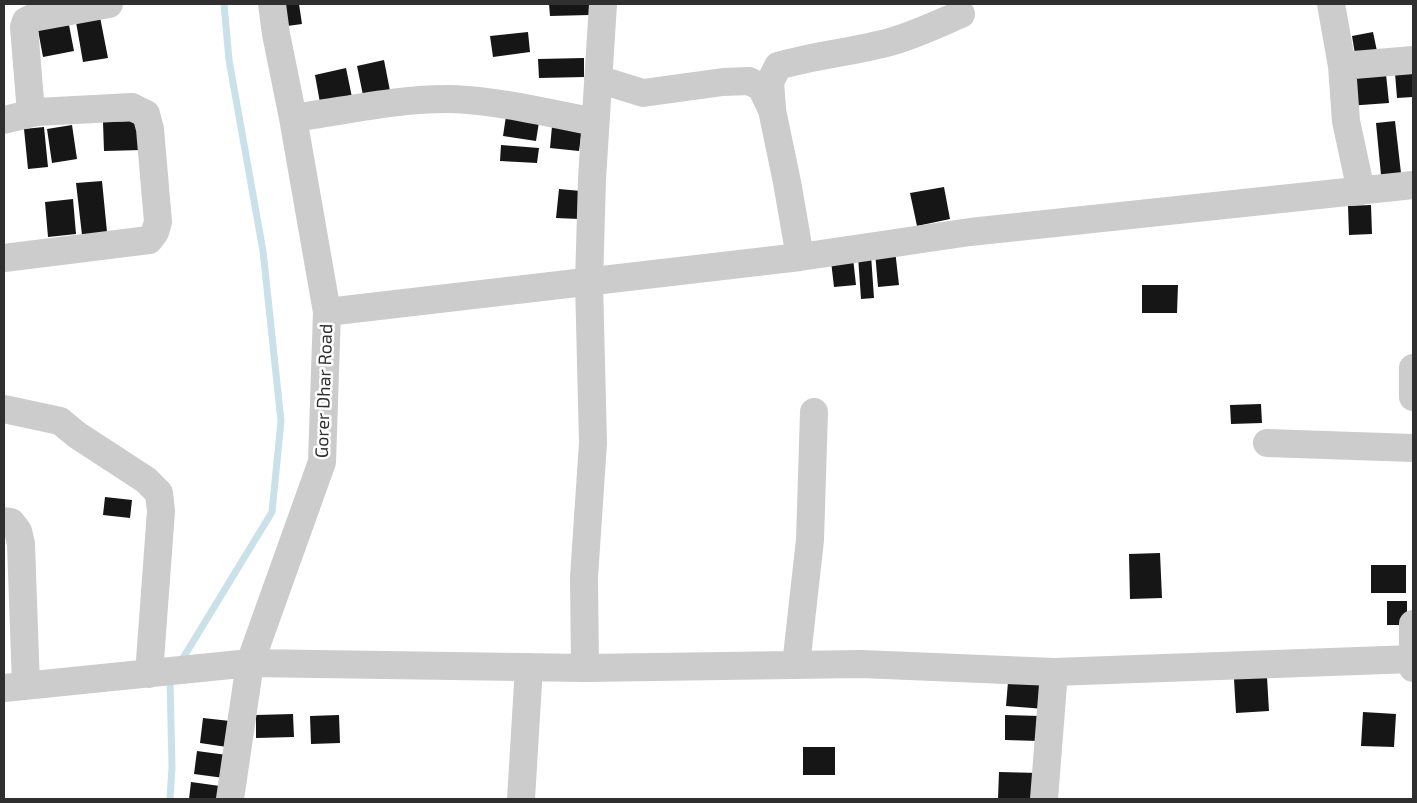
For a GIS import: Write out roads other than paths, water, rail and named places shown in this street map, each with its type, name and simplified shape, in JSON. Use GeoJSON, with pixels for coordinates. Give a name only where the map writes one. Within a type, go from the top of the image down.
{"type":"FeatureCollection","features":[{"type":"Feature","properties":{"kind":"street"},"geometry":{"type":"LineString","coordinates":[[31,113],[24,27],[26,21],[32,18],[109,4]]}},
{"type":"Feature","properties":{"kind":"street","name":"Gorer Dhar Road"},"geometry":{"type":"LineString","coordinates":[[230,799],[250,663],[322,462],[327,312],[272,4]]}},
{"type":"Feature","properties":{"kind":"street"},"geometry":{"type":"LineString","coordinates":[[585,668],[584,578],[593,443],[589,282],[592,179],[603,4]]}},
{"type":"Feature","properties":{"kind":"street"},"geometry":{"type":"LineString","coordinates":[[1331,4],[1342,66],[1346,121],[1361,191]]}},
{"type":"Feature","properties":{"kind":"street"},"geometry":{"type":"LineString","coordinates":[[800,257],[788,182],[772,110],[770,82],[778,66],[794,61],[891,42],[961,14]]}},
{"type":"Feature","properties":{"kind":"street"},"geometry":{"type":"LineString","coordinates":[[1342,66],[1413,60]]}},
{"type":"Feature","properties":{"kind":"street"},"geometry":{"type":"LineString","coordinates":[[598,79],[643,93],[722,82],[749,81],[761,87],[772,110]]}},
{"type":"Feature","properties":{"kind":"street"},"geometry":{"type":"LineString","coordinates":[[293,118],[409,101],[452,99],[499,104],[595,122]]}},
{"type":"Feature","properties":{"kind":"street"},"geometry":{"type":"LineString","coordinates":[[4,120],[37,112],[132,107],[146,114],[150,129],[158,222],[155,232],[149,240],[4,258]]}},
{"type":"Feature","properties":{"kind":"street"},"geometry":{"type":"LineString","coordinates":[[327,312],[800,257],[970,232],[1413,185]]}},
{"type":"Feature","properties":{"kind":"street"},"geometry":{"type":"LineString","coordinates":[[1413,368],[1413,397]]}},
{"type":"Feature","properties":{"kind":"street"},"geometry":{"type":"LineString","coordinates":[[4,409],[60,421],[77,435],[146,480],[159,493],[168,672]]}},
{"type":"Feature","properties":{"kind":"street"},"geometry":{"type":"LineString","coordinates":[[796,665],[810,540],[814,412]]}},
{"type":"Feature","properties":{"kind":"street"},"geometry":{"type":"LineString","coordinates":[[1267,443],[1413,448]]}},
{"type":"Feature","properties":{"kind":"street"},"geometry":{"type":"LineString","coordinates":[[4,521],[11,522],[18,531],[21,544],[15,687],[250,663],[585,668],[861,664],[1054,672],[1413,664],[1413,624]]}},
{"type":"Feature","properties":{"kind":"street"},"geometry":{"type":"LineString","coordinates":[[521,799],[530,667]]}},
{"type":"Feature","properties":{"kind":"street"},"geometry":{"type":"LineString","coordinates":[[1044,799],[1054,672]]}},
{"type":"Feature","properties":{"kind":"waterway"},"geometry":{"type":"LineString","coordinates":[[180,663],[272,512],[281,421],[263,251],[229,60],[224,4]]}},
{"type":"Feature","properties":{"kind":"waterway"},"geometry":{"type":"LineString","coordinates":[[170,799],[172,767],[170,680],[172,676]]}}]}
